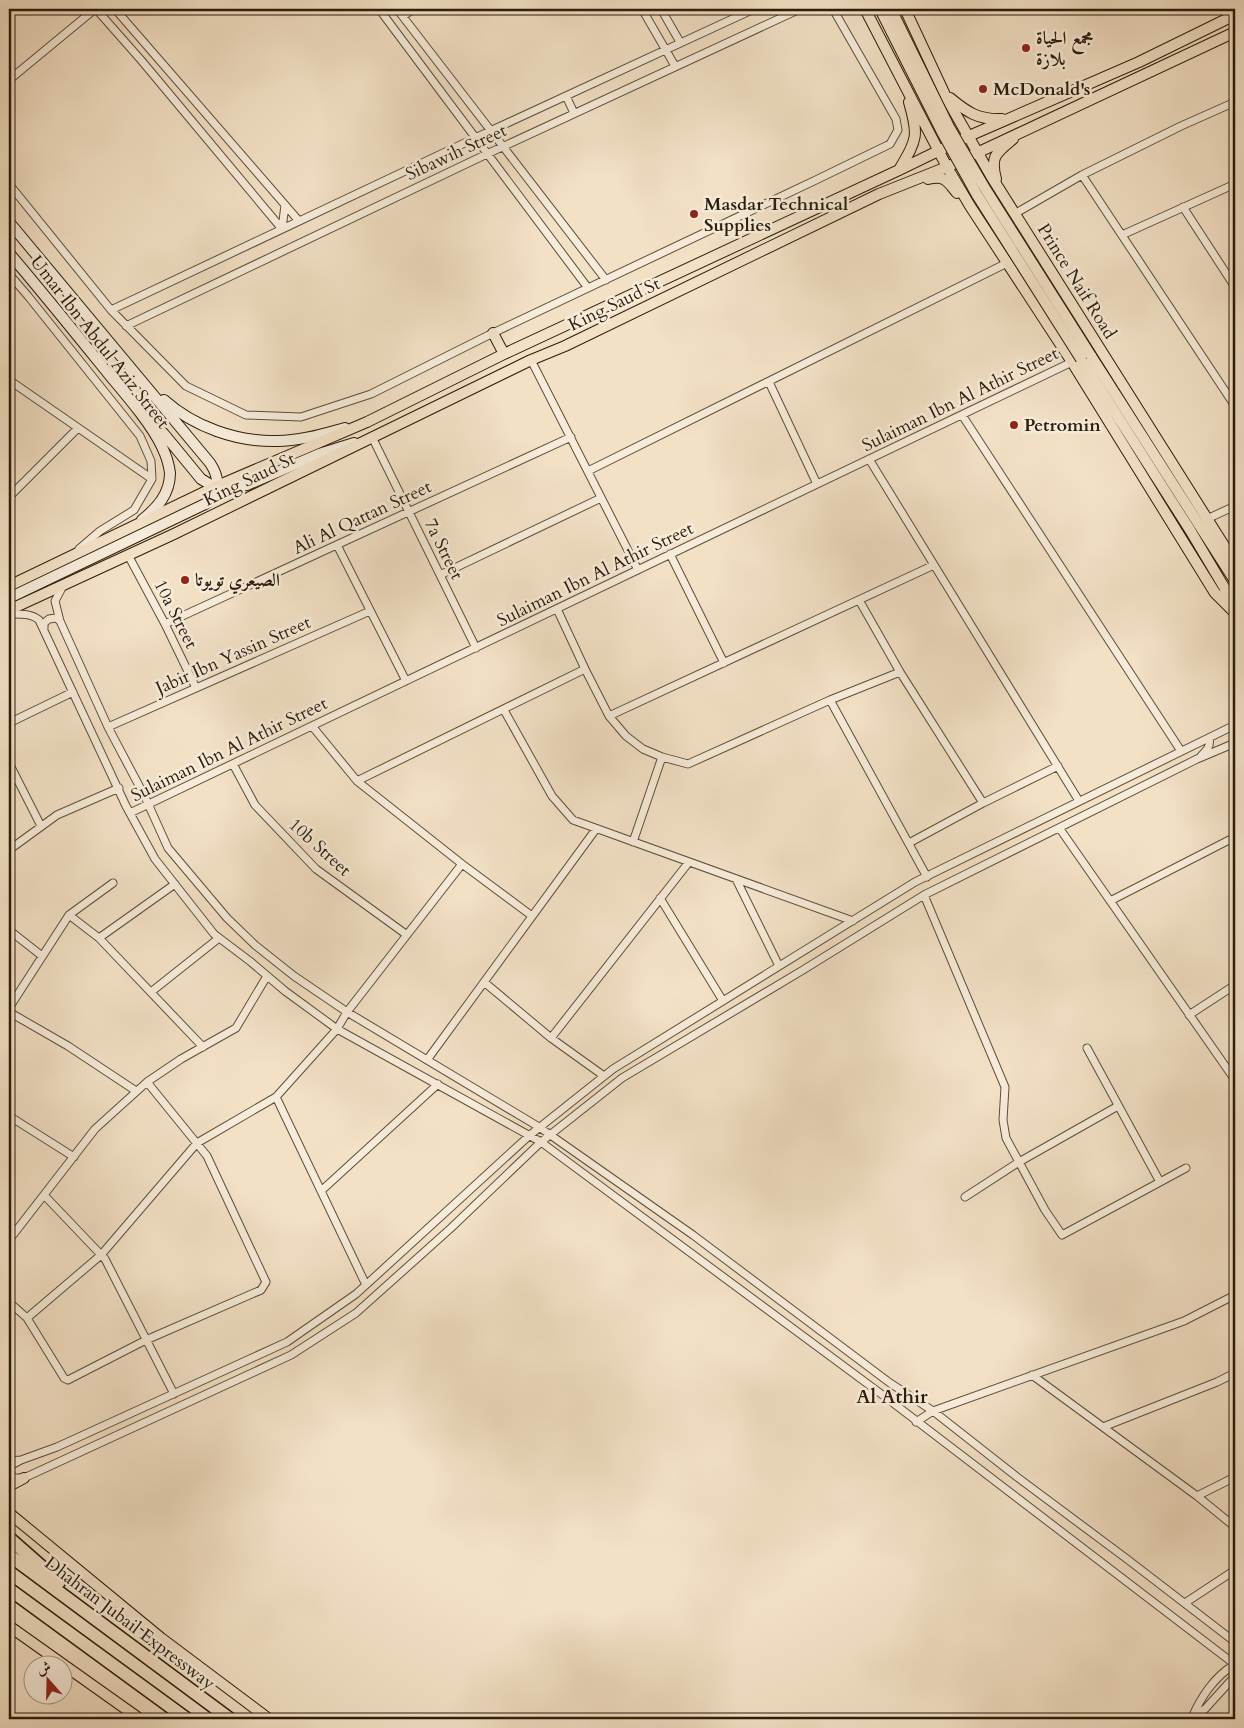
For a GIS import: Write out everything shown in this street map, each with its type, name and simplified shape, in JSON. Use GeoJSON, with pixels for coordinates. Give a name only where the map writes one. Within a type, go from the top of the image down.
{"type":"FeatureCollection","features":[{"type":"Feature","properties":{"kind":"highway"},"geometry":{"type":"LineString","coordinates":[[9,1538],[124,1640]]}},
{"type":"Feature","properties":{"kind":"highway","name":"Dhahran Jubail Expressway"},"geometry":{"type":"LineString","coordinates":[[9,1555],[230,1719]]}},
{"type":"Feature","properties":{"kind":"highway"},"geometry":{"type":"LineString","coordinates":[[9,1589],[187,1719]]}},
{"type":"Feature","properties":{"kind":"main road"},"geometry":{"type":"LineString","coordinates":[[865,9],[947,167],[970,206],[1007,263],[1077,360],[1190,530],[1224,587],[1235,612]]}},
{"type":"Feature","properties":{"kind":"main road"},"geometry":{"type":"LineString","coordinates":[[880,9],[942,132],[977,195],[1077,360]]}},
{"type":"Feature","properties":{"kind":"main road"},"geometry":{"type":"LineString","coordinates":[[891,9],[954,135],[986,190],[1235,581]]}},
{"type":"Feature","properties":{"kind":"main road","name":"Prince Naif Road"},"geometry":{"type":"LineString","coordinates":[[905,9],[946,95],[977,152],[1235,562]]}},
{"type":"Feature","properties":{"kind":"main road","name":"King Saud St"},"geometry":{"type":"LineString","coordinates":[[9,586],[217,486],[367,422],[504,354],[939,150],[1139,62],[1235,15]]}},
{"type":"Feature","properties":{"kind":"main road","name":"King Saud St"},"geometry":{"type":"LineString","coordinates":[[9,612],[879,194],[947,167],[1235,32]]}},
{"type":"Feature","properties":{"kind":"main road"},"geometry":{"type":"LineString","coordinates":[[899,170],[916,137],[916,126],[905,84]]}},
{"type":"Feature","properties":{"kind":"main road"},"geometry":{"type":"LineString","coordinates":[[946,95],[970,114],[989,120],[1008,119]]}},
{"type":"Feature","properties":{"kind":"main road"},"geometry":{"type":"LineString","coordinates":[[998,187],[993,166],[994,158],[1000,150],[1024,130]]}},
{"type":"Feature","properties":{"kind":"main road"},"geometry":{"type":"LineString","coordinates":[[879,194],[937,177],[944,179],[970,206]]}},
{"type":"Feature","properties":{"kind":"main road","name":"Umar Ibn Abdul Aziz Street"},"geometry":{"type":"LineString","coordinates":[[9,222],[210,463],[217,476],[217,486]]}},
{"type":"Feature","properties":{"kind":"main road","name":"Umar Ibn Abdul Aziz Street"},"geometry":{"type":"LineString","coordinates":[[9,254],[53,305],[157,438],[167,460],[170,471],[169,482],[163,499],[157,508],[133,526]]}},
{"type":"Feature","properties":{"kind":"main road"},"geometry":{"type":"LineString","coordinates":[[493,333],[504,354]]}},
{"type":"Feature","properties":{"kind":"main road"},"geometry":{"type":"LineString","coordinates":[[142,381],[171,407],[189,418],[212,429],[245,438],[278,441],[295,440],[367,422]]}},
{"type":"Feature","properties":{"kind":"main road"},"geometry":{"type":"LineString","coordinates":[[125,395],[164,434],[201,478],[211,485],[233,488],[246,485],[319,454],[372,437]]}},
{"type":"Feature","properties":{"kind":"main road"},"geometry":{"type":"LineString","coordinates":[[9,598],[205,504],[212,500],[217,486]]}},
{"type":"Feature","properties":{"kind":"main road"},"geometry":{"type":"LineString","coordinates":[[9,1486],[24,1478]]}},
{"type":"Feature","properties":{"kind":"main road"},"geometry":{"type":"LineString","coordinates":[[9,1513],[161,1638],[269,1719]]}},
{"type":"Feature","properties":{"kind":"main road"},"geometry":{"type":"LineString","coordinates":[[9,1626],[140,1719]]}},
{"type":"Feature","properties":{"kind":"street"},"geometry":{"type":"LineString","coordinates":[[9,80],[95,9],[141,60],[282,229]]}},
{"type":"Feature","properties":{"kind":"street"},"geometry":{"type":"LineString","coordinates":[[115,9],[299,221]]}},
{"type":"Feature","properties":{"kind":"street"},"geometry":{"type":"LineString","coordinates":[[379,9],[588,288]]}},
{"type":"Feature","properties":{"kind":"street"},"geometry":{"type":"LineString","coordinates":[[397,9],[606,280]]}},
{"type":"Feature","properties":{"kind":"street"},"geometry":{"type":"LineString","coordinates":[[402,16],[414,9]]}},
{"type":"Feature","properties":{"kind":"street"},"geometry":{"type":"LineString","coordinates":[[642,9],[675,66]]}},
{"type":"Feature","properties":{"kind":"street"},"geometry":{"type":"LineString","coordinates":[[661,9],[680,42]]}},
{"type":"Feature","properties":{"kind":"street","name":"Sibawih Street"},"geometry":{"type":"LineString","coordinates":[[111,310],[754,9]]}},
{"type":"Feature","properties":{"kind":"street","name":"Sibawih Street"},"geometry":{"type":"LineString","coordinates":[[126,326],[503,146],[800,9]]}},
{"type":"Feature","properties":{"kind":"street"},"geometry":{"type":"LineString","coordinates":[[9,184],[111,310],[186,386],[246,415],[300,417],[371,394],[493,333],[818,180],[890,144],[898,130],[896,119],[833,9]]}},
{"type":"Feature","properties":{"kind":"street"},"geometry":{"type":"LineString","coordinates":[[566,96],[574,113]]}},
{"type":"Feature","properties":{"kind":"street"},"geometry":{"type":"LineString","coordinates":[[1016,213],[1082,175],[1181,126],[1235,102]]}},
{"type":"Feature","properties":{"kind":"street"},"geometry":{"type":"LineString","coordinates":[[1082,175],[1235,406]]}},
{"type":"Feature","properties":{"kind":"street"},"geometry":{"type":"LineString","coordinates":[[1122,235],[1235,184]]}},
{"type":"Feature","properties":{"kind":"street"},"geometry":{"type":"LineString","coordinates":[[282,229],[285,204]]}},
{"type":"Feature","properties":{"kind":"street"},"geometry":{"type":"LineString","coordinates":[[1183,207],[1235,287]]}},
{"type":"Feature","properties":{"kind":"street"},"geometry":{"type":"LineString","coordinates":[[588,471],[1007,263]]}},
{"type":"Feature","properties":{"kind":"street"},"geometry":{"type":"LineString","coordinates":[[9,274],[140,436],[151,461],[152,478],[134,510],[100,531],[70,557]]}},
{"type":"Feature","properties":{"kind":"street"},"geometry":{"type":"LineString","coordinates":[[531,360],[638,570]]}},
{"type":"Feature","properties":{"kind":"street","name":"Sulaiman Ibn Al Athir Street"},"geometry":{"type":"LineString","coordinates":[[130,813],[1077,360]]}},
{"type":"Feature","properties":{"kind":"street"},"geometry":{"type":"LineString","coordinates":[[9,380],[152,478]]}},
{"type":"Feature","properties":{"kind":"street"},"geometry":{"type":"LineString","coordinates":[[769,382],[817,484]]}},
{"type":"Feature","properties":{"kind":"street"},"geometry":{"type":"LineString","coordinates":[[962,415],[1181,751]]}},
{"type":"Feature","properties":{"kind":"street"},"geometry":{"type":"LineString","coordinates":[[9,497],[78,428]]}},
{"type":"Feature","properties":{"kind":"street","name":"7a Street"},"geometry":{"type":"LineString","coordinates":[[372,437],[476,648]]}},
{"type":"Feature","properties":{"kind":"street","name":"Ali Al Qattan Street"},"geometry":{"type":"LineString","coordinates":[[165,624],[571,437]]}},
{"type":"Feature","properties":{"kind":"street"},"geometry":{"type":"LineString","coordinates":[[869,459],[1079,801]]}},
{"type":"Feature","properties":{"kind":"street"},"geometry":{"type":"LineString","coordinates":[[440,575],[601,498]]}},
{"type":"Feature","properties":{"kind":"street"},"geometry":{"type":"LineString","coordinates":[[1208,518],[1235,506]]}},
{"type":"Feature","properties":{"kind":"street"},"geometry":{"type":"LineString","coordinates":[[337,545],[406,681]]}},
{"type":"Feature","properties":{"kind":"street"},"geometry":{"type":"LineString","coordinates":[[670,554],[724,664]]}},
{"type":"Feature","properties":{"kind":"street","name":"10a Street"},"geometry":{"type":"LineString","coordinates":[[128,555],[165,624],[196,688]]}},
{"type":"Feature","properties":{"kind":"street"},"geometry":{"type":"LineString","coordinates":[[609,716],[934,565]]}},
{"type":"Feature","properties":{"kind":"street"},"geometry":{"type":"LineString","coordinates":[[63,586],[55,601],[55,608],[108,727],[149,804],[168,848],[226,918],[294,976],[347,1012],[539,1127],[693,1235],[890,1382],[933,1411],[1017,1478],[1235,1642]]}},
{"type":"Feature","properties":{"kind":"street"},"geometry":{"type":"LineString","coordinates":[[859,600],[900,672],[983,803]]}},
{"type":"Feature","properties":{"kind":"street"},"geometry":{"type":"LineString","coordinates":[[557,608],[609,716],[626,736],[643,749],[662,757],[688,764],[830,700],[900,672]]}},
{"type":"Feature","properties":{"kind":"street","name":"Jabir Ibn Yassin Street"},"geometry":{"type":"LineString","coordinates":[[108,727],[370,611]]}},
{"type":"Feature","properties":{"kind":"street"},"geometry":{"type":"LineString","coordinates":[[9,612],[35,616],[44,628],[130,813],[156,859],[214,934],[285,991],[337,1029],[541,1142],[884,1396],[1234,1665]]}},
{"type":"Feature","properties":{"kind":"street"},"geometry":{"type":"LineString","coordinates":[[44,628],[44,623],[49,618],[56,618],[60,621]]}},
{"type":"Feature","properties":{"kind":"street"},"geometry":{"type":"LineString","coordinates":[[357,781],[585,669]]}},
{"type":"Feature","properties":{"kind":"street"},"geometry":{"type":"LineString","coordinates":[[9,724],[73,692]]}},
{"type":"Feature","properties":{"kind":"street"},"geometry":{"type":"LineString","coordinates":[[830,700],[927,877]]}},
{"type":"Feature","properties":{"kind":"street"},"geometry":{"type":"LineString","coordinates":[[504,710],[552,796],[573,820],[853,920]]}},
{"type":"Feature","properties":{"kind":"street"},"geometry":{"type":"LineString","coordinates":[[1235,725],[927,877],[853,920],[604,1076],[539,1127],[356,1294],[287,1342],[57,1447],[20,1460],[10,1466],[14,1478],[24,1478],[291,1355],[356,1313],[444,1234],[541,1142],[622,1078],[924,895],[1060,829],[1197,759],[1235,743]]}},
{"type":"Feature","properties":{"kind":"street"},"geometry":{"type":"LineString","coordinates":[[312,726],[357,781],[462,864],[532,916]]}},
{"type":"Feature","properties":{"kind":"street"},"geometry":{"type":"LineString","coordinates":[[1197,759],[1207,750],[1207,740]]}},
{"type":"Feature","properties":{"kind":"street"},"geometry":{"type":"LineString","coordinates":[[633,842],[662,757]]}},
{"type":"Feature","properties":{"kind":"street"},"geometry":{"type":"LineString","coordinates":[[9,763],[41,826]]}},
{"type":"Feature","properties":{"kind":"street","name":"10b Street"},"geometry":{"type":"LineString","coordinates":[[233,764],[255,805],[289,842],[316,868],[407,935]]}},
{"type":"Feature","properties":{"kind":"street"},"geometry":{"type":"LineString","coordinates":[[909,843],[983,803],[1058,766]]}},
{"type":"Feature","properties":{"kind":"street"},"geometry":{"type":"LineString","coordinates":[[9,850],[57,815],[118,788]]}},
{"type":"Feature","properties":{"kind":"street"},"geometry":{"type":"LineString","coordinates":[[427,1060],[596,828]]}},
{"type":"Feature","properties":{"kind":"street"},"geometry":{"type":"LineString","coordinates":[[1060,829],[1235,1080]]}},
{"type":"Feature","properties":{"kind":"street"},"geometry":{"type":"LineString","coordinates":[[1110,901],[1235,837]]}},
{"type":"Feature","properties":{"kind":"street"},"geometry":{"type":"LineString","coordinates":[[551,1038],[689,862]]}},
{"type":"Feature","properties":{"kind":"street"},"geometry":{"type":"LineString","coordinates":[[27,1318],[101,1255],[198,1143],[276,1097],[337,1029],[347,1012],[462,864]]}},
{"type":"Feature","properties":{"kind":"street"},"geometry":{"type":"LineString","coordinates":[[736,878],[779,966]]}},
{"type":"Feature","properties":{"kind":"street"},"geometry":{"type":"LineString","coordinates":[[113,883],[69,915],[9,1010],[68,1046],[136,1092]]}},
{"type":"Feature","properties":{"kind":"street"},"geometry":{"type":"LineString","coordinates":[[99,938],[175,884]]}},
{"type":"Feature","properties":{"kind":"street"},"geometry":{"type":"LineString","coordinates":[[924,895],[1005,1087],[1003,1120],[1006,1138],[1045,1210],[1062,1236],[1186,1168]]}},
{"type":"Feature","properties":{"kind":"street"},"geometry":{"type":"LineString","coordinates":[[660,898],[723,1001]]}},
{"type":"Feature","properties":{"kind":"street"},"geometry":{"type":"LineString","coordinates":[[69,915],[99,938],[203,1047]]}},
{"type":"Feature","properties":{"kind":"street"},"geometry":{"type":"LineString","coordinates":[[9,930],[42,956]]}},
{"type":"Feature","properties":{"kind":"street"},"geometry":{"type":"LineString","coordinates":[[151,992],[219,938]]}},
{"type":"Feature","properties":{"kind":"street"},"geometry":{"type":"LineString","coordinates":[[9,1240],[95,1129],[147,1082],[236,1028],[267,976]]}},
{"type":"Feature","properties":{"kind":"street"},"geometry":{"type":"LineString","coordinates":[[484,982],[551,1038],[604,1076]]}},
{"type":"Feature","properties":{"kind":"street"},"geometry":{"type":"LineString","coordinates":[[1189,1015],[1235,985]]}},
{"type":"Feature","properties":{"kind":"street"},"geometry":{"type":"LineString","coordinates":[[1087,1048],[1160,1182]]}},
{"type":"Feature","properties":{"kind":"street"},"geometry":{"type":"LineString","coordinates":[[9,1302],[27,1318],[64,1378],[68,1380],[146,1340],[261,1290],[264,1287],[266,1282],[207,1156],[147,1082]]}},
{"type":"Feature","properties":{"kind":"street"},"geometry":{"type":"LineString","coordinates":[[321,1191],[438,1084]]}},
{"type":"Feature","properties":{"kind":"street"},"geometry":{"type":"LineString","coordinates":[[276,1097],[366,1285]]}},
{"type":"Feature","properties":{"kind":"street"},"geometry":{"type":"LineString","coordinates":[[965,1197],[1019,1162],[1118,1106]]}},
{"type":"Feature","properties":{"kind":"street"},"geometry":{"type":"LineString","coordinates":[[9,1116],[74,1157]]}},
{"type":"Feature","properties":{"kind":"street"},"geometry":{"type":"LineString","coordinates":[[44,1195],[105,1260],[174,1394]]}},
{"type":"Feature","properties":{"kind":"street"},"geometry":{"type":"LineString","coordinates":[[916,1422],[933,1411],[1184,1321],[1235,1296]]}},
{"type":"Feature","properties":{"kind":"street"},"geometry":{"type":"LineString","coordinates":[[1103,1427],[1217,1382],[1235,1373]]}},
{"type":"Feature","properties":{"kind":"street"},"geometry":{"type":"LineString","coordinates":[[1032,1375],[1197,1496],[1235,1527]]}},
{"type":"Feature","properties":{"kind":"street"},"geometry":{"type":"LineString","coordinates":[[9,1461],[20,1460]]}},
{"type":"Feature","properties":{"kind":"street"},"geometry":{"type":"LineString","coordinates":[[1197,1496],[1235,1477]]}},
{"type":"Feature","properties":{"kind":"street"},"geometry":{"type":"LineString","coordinates":[[1185,1603],[1235,1570]]}},
{"type":"Feature","properties":{"kind":"street"},"geometry":{"type":"LineString","coordinates":[[1234,1665],[1233,1656],[1235,1653]]}},
{"type":"Feature","properties":{"kind":"street"},"geometry":{"type":"LineString","coordinates":[[1222,1655],[1225,1662],[1223,1672]]}},
{"type":"Feature","properties":{"kind":"street"},"geometry":{"type":"LineString","coordinates":[[1192,1719],[1197,1705],[1223,1672],[1234,1665]]}},
{"type":"Feature","properties":{"kind":"street"},"geometry":{"type":"LineString","coordinates":[[1192,1719],[1205,1709],[1235,1676]]}},
{"type":"Feature","properties":{"kind":"place","name":"مجمع الحياة بلازة"},"geometry":{"type":"Point","coordinates":[1026,48]}},
{"type":"Feature","properties":{"kind":"place","name":"McDonald's"},"geometry":{"type":"Point","coordinates":[983,89]}},
{"type":"Feature","properties":{"kind":"place","name":"Masdar Technical Supplies"},"geometry":{"type":"Point","coordinates":[694,214]}},
{"type":"Feature","properties":{"kind":"place","name":"Petromin"},"geometry":{"type":"Point","coordinates":[1014,425]}},
{"type":"Feature","properties":{"kind":"place","name":"الصيعري تويوتا"},"geometry":{"type":"Point","coordinates":[185,580]}},
{"type":"Feature","properties":{"kind":"district","name":"Al Athir"},"geometry":{"type":"Point","coordinates":[892,1396]}}]}
